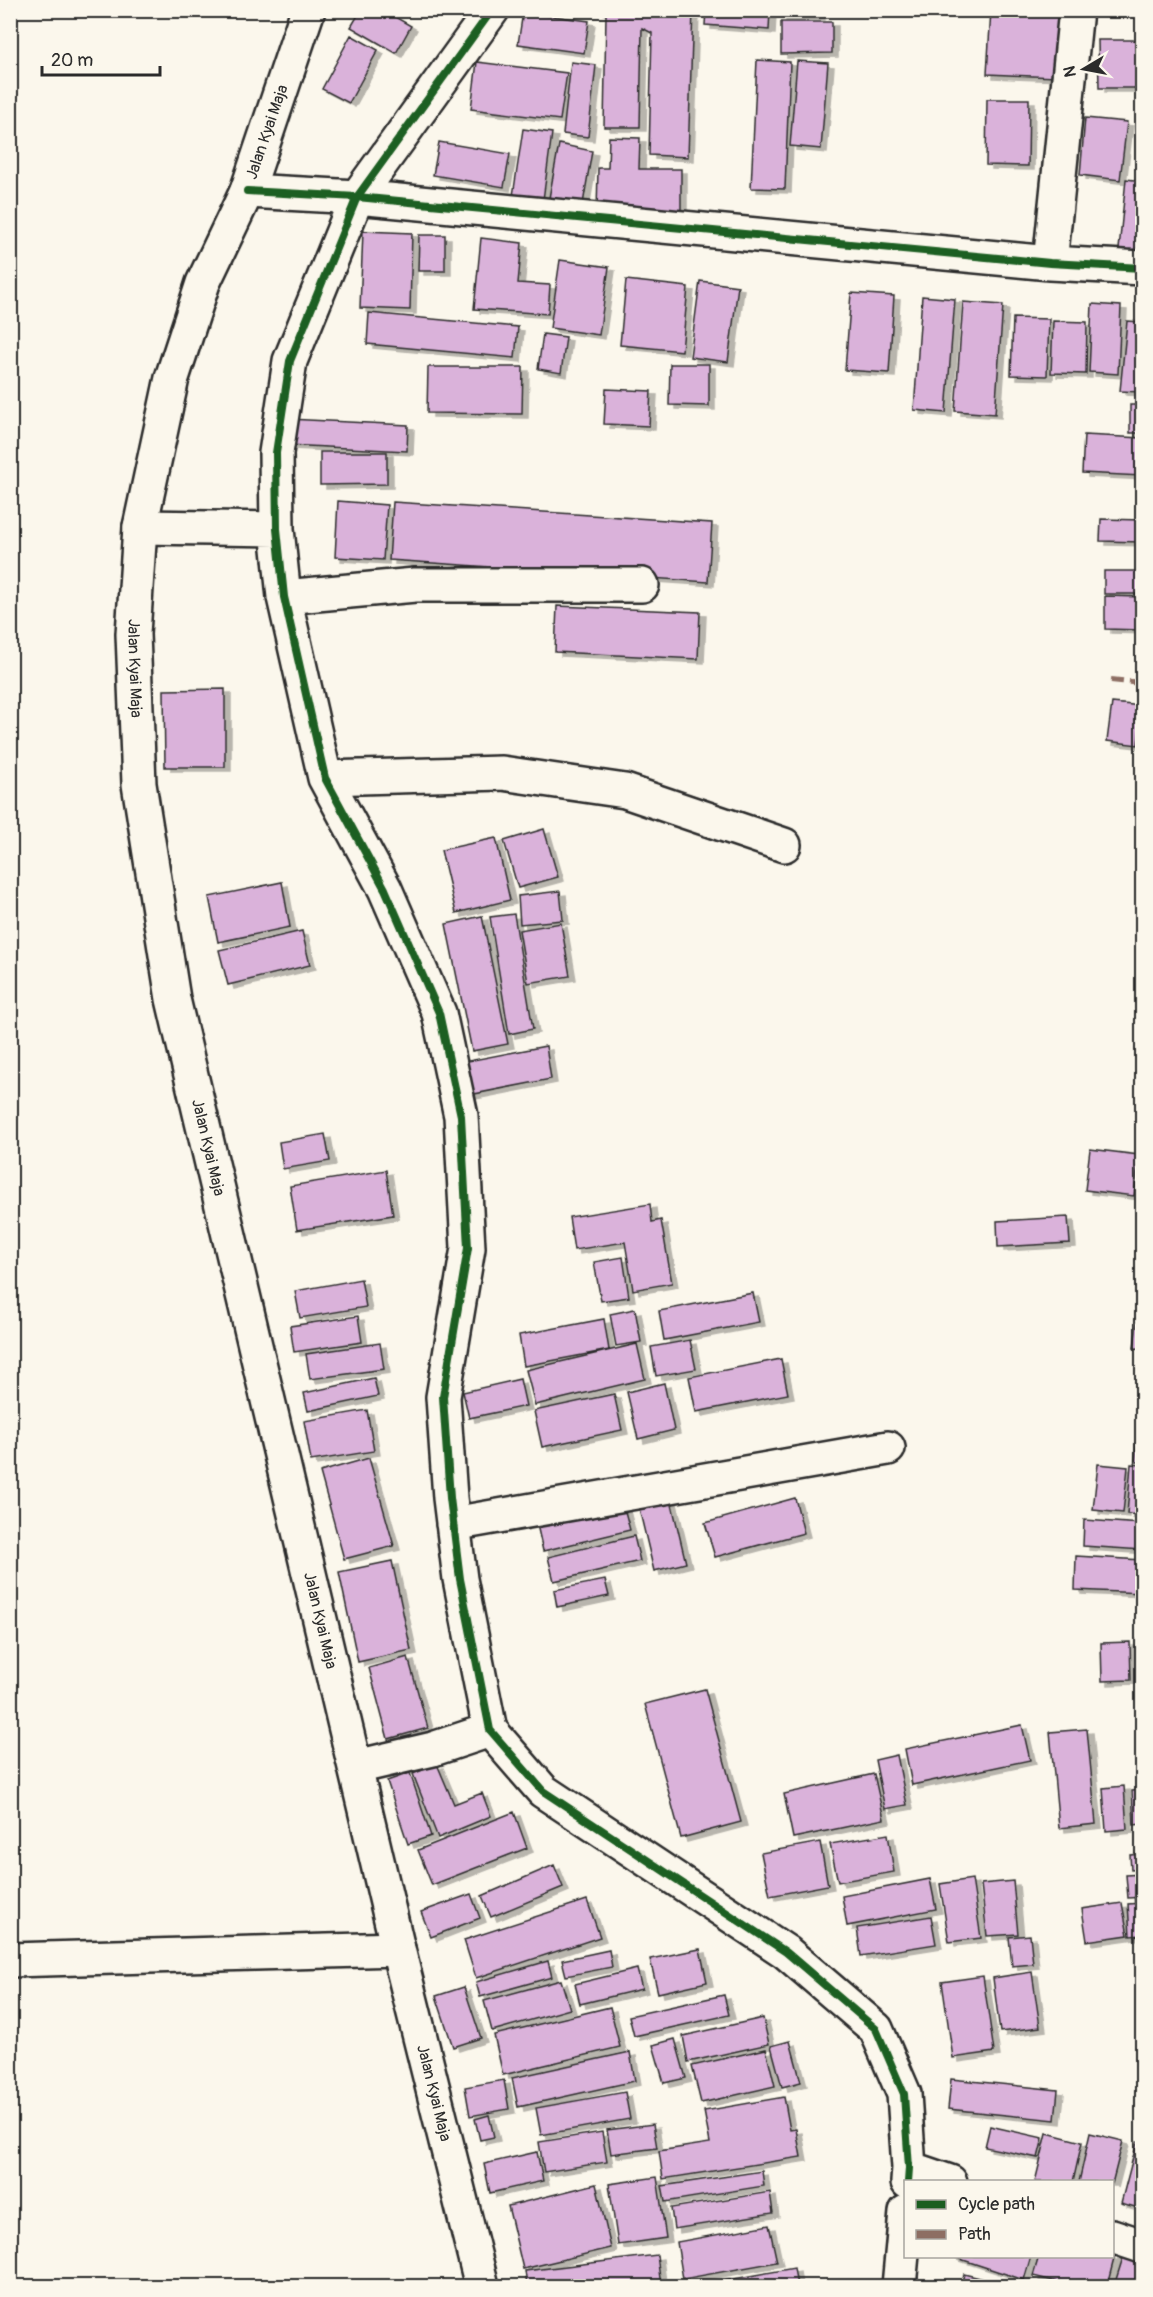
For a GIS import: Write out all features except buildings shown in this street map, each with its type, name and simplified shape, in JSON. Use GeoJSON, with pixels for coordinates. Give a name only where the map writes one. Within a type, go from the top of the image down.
{"type":"FeatureCollection","features":[{"type":"Feature","properties":{"kind":"street","name":"Jalan Kyai Maja"},"geometry":{"type":"LineString","coordinates":[[308,10],[247,191],[203,283],[172,378],[140,527],[133,634],[139,784],[173,999],[398,1949],[482,2286]]}},
{"type":"Feature","properties":{"kind":"street"},"geometry":{"type":"LineString","coordinates":[[492,10],[343,196],[290,361],[263,529],[284,597],[325,778],[385,888],[439,1014],[460,1116],[468,1248],[443,1397],[453,1524],[479,1734],[543,1791],[786,1952],[876,2030],[904,2094],[909,2175],[943,2180]]}},
{"type":"Feature","properties":{"kind":"street"},"geometry":{"type":"LineString","coordinates":[[1050,262],[1076,10]]}},
{"type":"Feature","properties":{"kind":"street"},"geometry":{"type":"LineString","coordinates":[[247,191],[343,196],[1050,262],[1143,268]]}},
{"type":"Feature","properties":{"kind":"street"},"geometry":{"type":"LineString","coordinates":[[140,527],[263,529]]}},
{"type":"Feature","properties":{"kind":"street"},"geometry":{"type":"LineString","coordinates":[[284,597],[414,585],[642,585]]}},
{"type":"Feature","properties":{"kind":"street"},"geometry":{"type":"LineString","coordinates":[[325,778],[502,773],[625,790],[784,845]]}},
{"type":"Feature","properties":{"kind":"street"},"geometry":{"type":"LineString","coordinates":[[453,1524],[888,1448]]}},
{"type":"Feature","properties":{"kind":"street"},"geometry":{"type":"LineString","coordinates":[[356,1767],[433,1749],[479,1734]]}},
{"type":"Feature","properties":{"kind":"street"},"geometry":{"type":"LineString","coordinates":[[10,1960],[398,1949]]}},
{"type":"Feature","properties":{"kind":"street"},"geometry":{"type":"LineString","coordinates":[[899,2286],[904,2233]]}},
{"type":"Feature","properties":{"kind":"street"},"geometry":{"type":"LineString","coordinates":[[1114,2236],[1143,2246]]}},
{"type":"Feature","properties":{"kind":"marked path"},"geometry":{"type":"LineString","coordinates":[[1111,680],[1142,683]]}},
{"type":"Feature","properties":{"kind":"cycle path"},"geometry":{"type":"LineString","coordinates":[[492,10],[357,197],[290,361],[276,453],[277,529],[284,597],[325,778],[385,889],[439,1013],[461,1116],[468,1248],[443,1397],[450,1498],[460,1579],[490,1730],[543,1791],[786,1952],[876,2029],[904,2094],[908,2180]]}},
{"type":"Feature","properties":{"kind":"cycle path"},"geometry":{"type":"LineString","coordinates":[[247,191],[357,197],[1050,263],[1142,268]]}}]}
